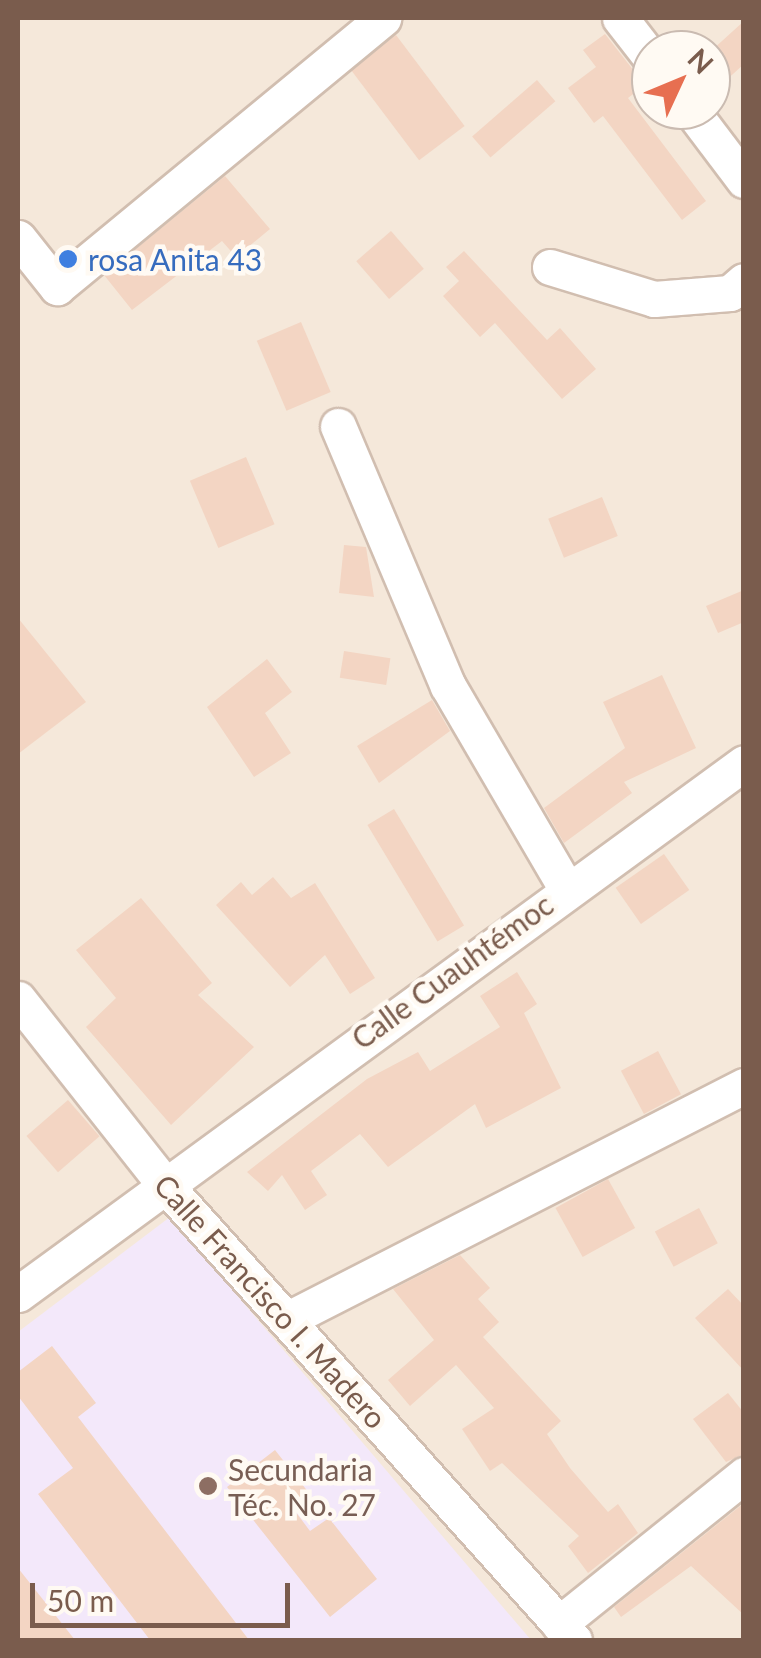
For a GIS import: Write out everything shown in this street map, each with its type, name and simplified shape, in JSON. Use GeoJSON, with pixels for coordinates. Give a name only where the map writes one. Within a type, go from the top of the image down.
{"type":"FeatureCollection","features":[{"type":"Feature","properties":{"kind":"street"},"geometry":{"type":"LineString","coordinates":[[18,238],[57,287],[383,18]]}},
{"type":"Feature","properties":{"kind":"street"},"geometry":{"type":"LineString","coordinates":[[705,130],[744,180]]}},
{"type":"Feature","properties":{"kind":"street"},"geometry":{"type":"LineString","coordinates":[[550,267],[654,299],[730,293],[744,281]]}},
{"type":"Feature","properties":{"kind":"street"},"geometry":{"type":"LineString","coordinates":[[338,426],[448,686],[566,888]]}},
{"type":"Feature","properties":{"kind":"street","name":"Calle Cuauhtémoc"},"geometry":{"type":"LineString","coordinates":[[18,1294],[566,888],[744,763]]}},
{"type":"Feature","properties":{"kind":"street","name":"Calle Francisco I. Madero"},"geometry":{"type":"LineString","coordinates":[[18,998],[164,1184],[290,1318],[567,1632]]}},
{"type":"Feature","properties":{"kind":"street"},"geometry":{"type":"LineString","coordinates":[[290,1318],[744,1086]]}},
{"type":"Feature","properties":{"kind":"street"},"geometry":{"type":"LineString","coordinates":[[567,1632],[744,1475]]}},
{"type":"Feature","properties":{"kind":"shaded area"},"geometry":{"type":"Polygon","coordinates":[[[18,18],[743,18],[743,1640],[18,1640],[18,18]]]}},
{"type":"Feature","properties":{"kind":"shaded area","name":"Secundaria Téc. No. 27"},"geometry":{"type":"Polygon","coordinates":[[[170,1217],[531,1640],[18,1640],[18,1332],[170,1217]]]}},
{"type":"Feature","properties":{"kind":"building"},"geometry":{"type":"Polygon","coordinates":[[[744,21],[744,64],[731,76],[731,33],[744,21]]]}},
{"type":"Feature","properties":{"kind":"building"},"geometry":{"type":"Polygon","coordinates":[[[605,34],[631,67],[631,130],[652,130],[706,201],[682,220],[603,116],[594,123],[568,88],[596,67],[583,50],[605,34]]]}},
{"type":"Feature","properties":{"kind":"building"},"geometry":{"type":"Polygon","coordinates":[[[396,35],[465,126],[419,160],[350,69],[396,35]]]}},
{"type":"Feature","properties":{"kind":"building"},"geometry":{"type":"Polygon","coordinates":[[[537,80],[555,101],[490,158],[472,136],[537,80]]]}},
{"type":"Feature","properties":{"kind":"building"},"geometry":{"type":"Polygon","coordinates":[[[225,176],[270,229],[236,257],[222,241],[132,310],[104,275],[225,176]]]}},
{"type":"Feature","properties":{"kind":"building"},"geometry":{"type":"Polygon","coordinates":[[[391,231],[424,269],[389,299],[356,261],[391,231]]]}},
{"type":"Feature","properties":{"kind":"building"},"geometry":{"type":"Polygon","coordinates":[[[464,251],[547,340],[560,328],[596,369],[562,399],[495,323],[480,337],[443,296],[459,281],[446,267],[464,251]]]}},
{"type":"Feature","properties":{"kind":"building"},"geometry":{"type":"Polygon","coordinates":[[[301,322],[331,392],[287,411],[257,341],[301,322]]]}},
{"type":"Feature","properties":{"kind":"building"},"geometry":{"type":"Polygon","coordinates":[[[246,457],[275,524],[218,548],[190,481],[246,457]]]}},
{"type":"Feature","properties":{"kind":"building"},"geometry":{"type":"Polygon","coordinates":[[[602,497],[618,536],[564,558],[548,519],[602,497]]]}},
{"type":"Feature","properties":{"kind":"building"},"geometry":{"type":"Polygon","coordinates":[[[344,545],[366,547],[374,597],[339,593],[344,545]]]}},
{"type":"Feature","properties":{"kind":"building"},"geometry":{"type":"Polygon","coordinates":[[[744,590],[744,622],[718,633],[706,606],[744,590]]]}},
{"type":"Feature","properties":{"kind":"building"},"geometry":{"type":"Polygon","coordinates":[[[18,618],[86,702],[18,754],[18,618]]]}},
{"type":"Feature","properties":{"kind":"building"},"geometry":{"type":"Polygon","coordinates":[[[344,651],[390,658],[386,685],[340,678],[344,651]]]}},
{"type":"Feature","properties":{"kind":"building"},"geometry":{"type":"Polygon","coordinates":[[[267,659],[292,692],[265,713],[291,753],[254,777],[207,707],[267,659]]]}},
{"type":"Feature","properties":{"kind":"building"},"geometry":{"type":"Polygon","coordinates":[[[662,675],[696,748],[624,782],[632,793],[564,843],[544,808],[625,748],[603,702],[662,675]]]}},
{"type":"Feature","properties":{"kind":"building"},"geometry":{"type":"Polygon","coordinates":[[[432,700],[450,731],[379,783],[357,746],[432,700]]]}},
{"type":"Feature","properties":{"kind":"building"},"geometry":{"type":"Polygon","coordinates":[[[394,809],[464,926],[437,942],[367,825],[394,809]]]}},
{"type":"Feature","properties":{"kind":"building"},"geometry":{"type":"Polygon","coordinates":[[[664,854],[689,890],[641,924],[616,888],[664,854]]]}},
{"type":"Feature","properties":{"kind":"building"},"geometry":{"type":"Polygon","coordinates":[[[273,877],[291,898],[315,883],[375,978],[350,994],[325,955],[290,987],[216,905],[241,882],[252,895],[273,877]]]}},
{"type":"Feature","properties":{"kind":"building"},"geometry":{"type":"Polygon","coordinates":[[[141,898],[212,983],[198,995],[254,1047],[171,1125],[86,1027],[116,998],[76,950],[141,898]]]}},
{"type":"Feature","properties":{"kind":"building"},"geometry":{"type":"Polygon","coordinates":[[[517,972],[537,1004],[524,1013],[561,1088],[486,1128],[475,1104],[388,1167],[360,1134],[311,1171],[327,1195],[305,1210],[282,1175],[268,1191],[247,1172],[367,1079],[418,1052],[430,1071],[500,1027],[480,996],[517,972]]]}},
{"type":"Feature","properties":{"kind":"building"},"geometry":{"type":"Polygon","coordinates":[[[658,1051],[681,1094],[644,1114],[621,1071],[658,1051]]]}},
{"type":"Feature","properties":{"kind":"building"},"geometry":{"type":"Polygon","coordinates":[[[68,1100],[99,1136],[58,1172],[26,1136],[68,1100]]]}},
{"type":"Feature","properties":{"kind":"building"},"geometry":{"type":"Polygon","coordinates":[[[608,1179],[635,1228],[583,1257],[556,1208],[608,1179]]]}},
{"type":"Feature","properties":{"kind":"building"},"geometry":{"type":"Polygon","coordinates":[[[699,1208],[718,1243],[674,1267],[655,1231],[699,1208]]]}},
{"type":"Feature","properties":{"kind":"building"},"geometry":{"type":"Polygon","coordinates":[[[460,1255],[490,1288],[478,1299],[499,1322],[483,1337],[561,1421],[547,1434],[570,1468],[608,1512],[618,1504],[638,1533],[588,1573],[568,1546],[579,1536],[502,1463],[490,1471],[462,1429],[494,1408],[456,1365],[410,1406],[388,1380],[434,1340],[393,1289],[460,1255]]]}},
{"type":"Feature","properties":{"kind":"building"},"geometry":{"type":"Polygon","coordinates":[[[728,1289],[744,1306],[744,1371],[695,1318],[728,1289]]]}},
{"type":"Feature","properties":{"kind":"building"},"geometry":{"type":"Polygon","coordinates":[[[52,1346],[96,1403],[78,1417],[249,1640],[150,1640],[38,1494],[73,1468],[18,1396],[18,1372],[52,1346]]]}},
{"type":"Feature","properties":{"kind":"building"},"geometry":{"type":"Polygon","coordinates":[[[728,1393],[744,1413],[744,1454],[726,1462],[693,1419],[728,1393]]]}},
{"type":"Feature","properties":{"kind":"building"},"geometry":{"type":"Polygon","coordinates":[[[275,1450],[309,1493],[292,1507],[310,1531],[329,1518],[377,1579],[330,1617],[227,1487],[275,1450]]]}},
{"type":"Feature","properties":{"kind":"building"},"geometry":{"type":"Polygon","coordinates":[[[744,1503],[744,1615],[691,1566],[621,1617],[614,1607],[744,1503]]]}},
{"type":"Feature","properties":{"kind":"building"},"geometry":{"type":"Polygon","coordinates":[[[18,1568],[75,1640],[18,1640],[18,1568]]]}},
{"type":"Feature","properties":{"kind":"place","name":"rosa Anita 43"},"geometry":{"type":"Point","coordinates":[68,259]}},
{"type":"Feature","properties":{"kind":"place","name":"Secundaria Téc. No. 27"},"geometry":{"type":"Point","coordinates":[208,1486]}}]}
